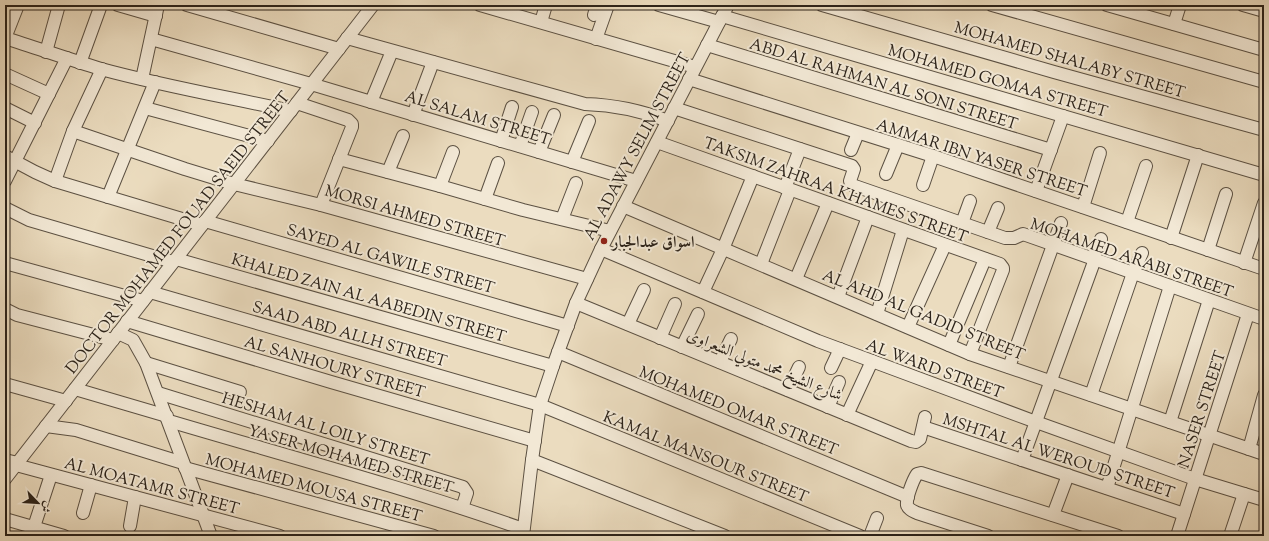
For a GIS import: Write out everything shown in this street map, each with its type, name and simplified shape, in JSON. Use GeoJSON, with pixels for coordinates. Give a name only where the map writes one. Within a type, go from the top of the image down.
{"type":"FeatureCollection","features":[{"type":"Feature","properties":{"kind":"street"},"geometry":{"type":"LineString","coordinates":[[18,5],[6,40],[80,63],[142,79],[294,107],[350,121],[352,127],[321,205]]}},
{"type":"Feature","properties":{"kind":"street"},"geometry":{"type":"LineString","coordinates":[[46,52],[59,5]]}},
{"type":"Feature","properties":{"kind":"street"},"geometry":{"type":"LineString","coordinates":[[80,63],[102,5]]}},
{"type":"Feature","properties":{"kind":"street"},"geometry":{"type":"LineString","coordinates":[[118,5],[157,10],[142,79]]}},
{"type":"Feature","properties":{"kind":"street"},"geometry":{"type":"LineString","coordinates":[[187,5],[339,49]]}},
{"type":"Feature","properties":{"kind":"street","name":"DOCTOR MOHAMED FOUAD SAEID STREET"},"geometry":{"type":"LineString","coordinates":[[5,479],[373,5]]}},
{"type":"Feature","properties":{"kind":"street"},"geometry":{"type":"LineString","coordinates":[[480,5],[695,67]]}},
{"type":"Feature","properties":{"kind":"street"},"geometry":{"type":"LineString","coordinates":[[541,22],[546,5]]}},
{"type":"Feature","properties":{"kind":"street"},"geometry":{"type":"LineString","coordinates":[[596,39],[608,5]]}},
{"type":"Feature","properties":{"kind":"street","name":"MOHAMED GOMAA STREET"},"geometry":{"type":"LineString","coordinates":[[659,5],[721,19],[1063,116],[1264,175]]}},
{"type":"Feature","properties":{"kind":"street","name":"AL ADAWY SELIM STREET"},"geometry":{"type":"LineString","coordinates":[[523,533],[534,441],[540,405],[576,303],[610,231],[728,5]]}},
{"type":"Feature","properties":{"kind":"street","name":"MOHAMED SHALABY STREET"},"geometry":{"type":"LineString","coordinates":[[822,5],[1264,130]]}},
{"type":"Feature","properties":{"kind":"street"},"geometry":{"type":"LineString","coordinates":[[992,5],[1264,82]]}},
{"type":"Feature","properties":{"kind":"street"},"geometry":{"type":"LineString","coordinates":[[1107,5],[1264,50]]}},
{"type":"Feature","properties":{"kind":"street"},"geometry":{"type":"LineString","coordinates":[[1174,24],[1180,5]]}},
{"type":"Feature","properties":{"kind":"street"},"geometry":{"type":"LineString","coordinates":[[1243,5],[1264,11]]}},
{"type":"Feature","properties":{"kind":"street"},"geometry":{"type":"LineString","coordinates":[[348,38],[585,104],[628,108],[649,113],[668,120]]}},
{"type":"Feature","properties":{"kind":"street","name":"AL SALAM STREET"},"geometry":{"type":"LineString","coordinates":[[151,39],[311,84],[636,181]]}},
{"type":"Feature","properties":{"kind":"street","name":"ABD AL RAHMAN AL SONI STREET"},"geometry":{"type":"LineString","coordinates":[[707,45],[1051,150]]}},
{"type":"Feature","properties":{"kind":"street"},"geometry":{"type":"LineString","coordinates":[[371,102],[392,50]]}},
{"type":"Feature","properties":{"kind":"street"},"geometry":{"type":"LineString","coordinates":[[5,181],[10,159],[35,123],[67,58]]}},
{"type":"Feature","properties":{"kind":"street"},"geometry":{"type":"LineString","coordinates":[[412,115],[433,62]]}},
{"type":"Feature","properties":{"kind":"street"},"geometry":{"type":"LineString","coordinates":[[55,181],[73,131],[102,69]]}},
{"type":"Feature","properties":{"kind":"street"},"geometry":{"type":"LineString","coordinates":[[5,74],[49,94]]}},
{"type":"Feature","properties":{"kind":"street","name":"AMMAR IBN YASER STREET"},"geometry":{"type":"LineString","coordinates":[[689,79],[933,156],[1264,269]]}},
{"type":"Feature","properties":{"kind":"street"},"geometry":{"type":"LineString","coordinates":[[108,197],[155,82]]}},
{"type":"Feature","properties":{"kind":"street"},"geometry":{"type":"LineString","coordinates":[[500,141],[512,107]]}},
{"type":"Feature","properties":{"kind":"street"},"geometry":{"type":"LineString","coordinates":[[5,108],[35,123]]}},
{"type":"Feature","properties":{"kind":"street"},"geometry":{"type":"LineString","coordinates":[[144,108],[268,140]]}},
{"type":"Feature","properties":{"kind":"street"},"geometry":{"type":"LineString","coordinates":[[674,108],[800,150],[761,264]]}},
{"type":"Feature","properties":{"kind":"street"},"geometry":{"type":"LineString","coordinates":[[520,146],[532,112]]}},
{"type":"Feature","properties":{"kind":"street"},"geometry":{"type":"LineString","coordinates":[[539,152],[554,115]]}},
{"type":"Feature","properties":{"kind":"street"},"geometry":{"type":"LineString","coordinates":[[1036,191],[1063,116]]}},
{"type":"Feature","properties":{"kind":"street"},"geometry":{"type":"LineString","coordinates":[[572,162],[589,121]]}},
{"type":"Feature","properties":{"kind":"street","name":"MORSI AHMED STREET"},"geometry":{"type":"LineString","coordinates":[[73,131],[234,184],[321,205],[587,279]]}},
{"type":"Feature","properties":{"kind":"street"},"geometry":{"type":"LineString","coordinates":[[851,150],[858,133]]}},
{"type":"Feature","properties":{"kind":"street"},"geometry":{"type":"LineString","coordinates":[[388,172],[403,136]]}},
{"type":"Feature","properties":{"kind":"street","name":"TAKSIM ZAHRAA KHAMES STREET"},"geometry":{"type":"LineString","coordinates":[[657,142],[1000,264],[1003,268],[970,354]]}},
{"type":"Feature","properties":{"kind":"street"},"geometry":{"type":"LineString","coordinates":[[886,174],[898,145]]}},
{"type":"Feature","properties":{"kind":"street","name":"MOHAMED ARABI STREET"},"geometry":{"type":"LineString","coordinates":[[800,150],[853,167],[854,170],[850,182],[853,185],[988,232],[1010,238],[1024,234],[1264,320]]}},
{"type":"Feature","properties":{"kind":"street"},"geometry":{"type":"LineString","coordinates":[[440,186],[453,152]]}},
{"type":"Feature","properties":{"kind":"street"},"geometry":{"type":"LineString","coordinates":[[1083,207],[1100,153]]}},
{"type":"Feature","properties":{"kind":"street"},"geometry":{"type":"LineString","coordinates":[[1172,238],[1198,155]]}},
{"type":"Feature","properties":{"kind":"street"},"geometry":{"type":"LineString","coordinates":[[922,185],[933,156]]}},
{"type":"Feature","properties":{"kind":"street","name":"SAYED AL GAWILE STREET"},"geometry":{"type":"LineString","coordinates":[[10,159],[55,181],[108,197],[568,326]]}},
{"type":"Feature","properties":{"kind":"street"},"geometry":{"type":"LineString","coordinates":[[339,159],[523,210],[610,231]]}},
{"type":"Feature","properties":{"kind":"street"},"geometry":{"type":"LineString","coordinates":[[485,199],[498,163]]}},
{"type":"Feature","properties":{"kind":"street"},"geometry":{"type":"LineString","coordinates":[[1127,222],[1146,166]]}},
{"type":"Feature","properties":{"kind":"street"},"geometry":{"type":"LineString","coordinates":[[703,292],[723,249],[753,176]]}},
{"type":"Feature","properties":{"kind":"street"},"geometry":{"type":"LineString","coordinates":[[562,219],[576,184]]}},
{"type":"Feature","properties":{"kind":"street"},"geometry":{"type":"LineString","coordinates":[[1208,250],[1226,194]]}},
{"type":"Feature","properties":{"kind":"street"},"geometry":{"type":"LineString","coordinates":[[962,223],[970,201]]}},
{"type":"Feature","properties":{"kind":"street"},"geometry":{"type":"LineString","coordinates":[[796,279],[828,203]]}},
{"type":"Feature","properties":{"kind":"street"},"geometry":{"type":"LineString","coordinates":[[1244,263],[1258,239],[1264,203]]}},
{"type":"Feature","properties":{"kind":"street","name":"AL AHD AL GADID STREET"},"geometry":{"type":"LineString","coordinates":[[623,206],[970,354],[1264,454]]}},
{"type":"Feature","properties":{"kind":"street","name":"KHALED ZAIN AL AABEDIN STREET"},"geometry":{"type":"LineString","coordinates":[[5,208],[29,220],[553,366]]}},
{"type":"Feature","properties":{"kind":"street"},"geometry":{"type":"LineString","coordinates":[[988,232],[998,208]]}},
{"type":"Feature","properties":{"kind":"street"},"geometry":{"type":"LineString","coordinates":[[838,297],[868,217]]}},
{"type":"Feature","properties":{"kind":"street"},"geometry":{"type":"LineString","coordinates":[[1009,367],[1061,223]]}},
{"type":"Feature","properties":{"kind":"street"},"geometry":{"type":"LineString","coordinates":[[877,314],[903,230]]}},
{"type":"Feature","properties":{"kind":"street"},"geometry":{"type":"LineString","coordinates":[[1022,460],[1100,239]]}},
{"type":"Feature","properties":{"kind":"street"},"geometry":{"type":"LineString","coordinates":[[908,327],[945,245]]}},
{"type":"Feature","properties":{"kind":"street","name":"AL WARD STREET"},"geometry":{"type":"LineString","coordinates":[[601,249],[872,362],[1118,451],[1264,500]]}},
{"type":"Feature","properties":{"kind":"street"},"geometry":{"type":"LineString","coordinates":[[1091,395],[1132,273],[1142,253]]}},
{"type":"Feature","properties":{"kind":"street"},"geometry":{"type":"LineString","coordinates":[[949,345],[985,259]]}},
{"type":"Feature","properties":{"kind":"street","name":"SAAD ABD ALLH STREET"},"geometry":{"type":"LineString","coordinates":[[5,263],[146,297],[540,405]]}},
{"type":"Feature","properties":{"kind":"street"},"geometry":{"type":"LineString","coordinates":[[1107,488],[1170,286]]}},
{"type":"Feature","properties":{"kind":"street"},"geometry":{"type":"LineString","coordinates":[[628,324],[644,290]]}},
{"type":"Feature","properties":{"kind":"street"},"geometry":{"type":"LineString","coordinates":[[1170,422],[1209,300]]}},
{"type":"Feature","properties":{"kind":"street","name":"شارع الشيخ محمد متولي الشعراوى"},"geometry":{"type":"LineString","coordinates":[[576,303],[914,442],[920,439],[924,422]]}},
{"type":"Feature","properties":{"kind":"street"},"geometry":{"type":"LineString","coordinates":[[660,338],[675,304]]}},
{"type":"Feature","properties":{"kind":"street"},"geometry":{"type":"LineString","coordinates":[[5,309],[17,314],[133,340],[146,363],[158,393],[211,536]]}},
{"type":"Feature","properties":{"kind":"street"},"geometry":{"type":"LineString","coordinates":[[682,347],[698,314]]}},
{"type":"Feature","properties":{"kind":"street","name":"NASER STREET"},"geometry":{"type":"LineString","coordinates":[[1177,536],[1248,314]]}},
{"type":"Feature","properties":{"kind":"street","name":"AL SANHOURY STREET"},"geometry":{"type":"LineString","coordinates":[[127,322],[534,441]]}},
{"type":"Feature","properties":{"kind":"street"},"geometry":{"type":"LineString","coordinates":[[720,362],[731,339]]}},
{"type":"Feature","properties":{"kind":"street"},"geometry":{"type":"LineString","coordinates":[[831,368],[840,349]]}},
{"type":"Feature","properties":{"kind":"street","name":"MOHAMED OMAR STREET"},"geometry":{"type":"LineString","coordinates":[[558,352],[908,497]]}},
{"type":"Feature","properties":{"kind":"street"},"geometry":{"type":"LineString","coordinates":[[847,415],[872,362]]}},
{"type":"Feature","properties":{"kind":"street"},"geometry":{"type":"LineString","coordinates":[[146,363],[240,392]]}},
{"type":"Feature","properties":{"kind":"street"},"geometry":{"type":"LineString","coordinates":[[788,390],[798,367]]}},
{"type":"Feature","properties":{"kind":"street"},"geometry":{"type":"LineString","coordinates":[[828,407],[839,382]]}},
{"type":"Feature","properties":{"kind":"street"},"geometry":{"type":"LineString","coordinates":[[5,384],[66,401]]}},
{"type":"Feature","properties":{"kind":"street","name":"YASER MOHAMED STREET"},"geometry":{"type":"LineString","coordinates":[[75,390],[462,508],[523,533]]}},
{"type":"Feature","properties":{"kind":"street","name":"HESHAM AL LOILY STREET"},"geometry":{"type":"LineString","coordinates":[[158,393],[463,487],[467,492],[462,508]]}},
{"type":"Feature","properties":{"kind":"street"},"geometry":{"type":"LineString","coordinates":[[1249,449],[1264,395]]}},
{"type":"Feature","properties":{"kind":"street","name":"KAMAL MANSOUR STREET"},"geometry":{"type":"LineString","coordinates":[[540,405],[860,536]]}},
{"type":"Feature","properties":{"kind":"street","name":"MSHTAL AL WEROUD STREET"},"geometry":{"type":"LineString","coordinates":[[924,422],[1022,460],[1184,514]]}},
{"type":"Feature","properties":{"kind":"street","name":"MOHAMED MOUSA STREET"},"geometry":{"type":"LineString","coordinates":[[46,426],[76,430],[184,466],[434,536]]}},
{"type":"Feature","properties":{"kind":"street","name":"AL MOATAMR STREET"},"geometry":{"type":"LineString","coordinates":[[5,460],[51,475],[203,515],[263,534],[280,536]]}},
{"type":"Feature","properties":{"kind":"street"},"geometry":{"type":"LineString","coordinates":[[532,460],[708,533],[725,536]]}},
{"type":"Feature","properties":{"kind":"street"},"geometry":{"type":"LineString","coordinates":[[988,536],[912,511],[907,505],[915,476],[921,473],[1118,536]]}},
{"type":"Feature","properties":{"kind":"street"},"geometry":{"type":"LineString","coordinates":[[32,532],[51,475]]}},
{"type":"Feature","properties":{"kind":"street"},"geometry":{"type":"LineString","coordinates":[[1053,515],[1068,475]]}},
{"type":"Feature","properties":{"kind":"street"},"geometry":{"type":"LineString","coordinates":[[83,513],[91,485]]}},
{"type":"Feature","properties":{"kind":"street"},"geometry":{"type":"LineString","coordinates":[[1230,536],[1244,494]]}},
{"type":"Feature","properties":{"kind":"street"},"geometry":{"type":"LineString","coordinates":[[130,526],[135,497]]}},
{"type":"Feature","properties":{"kind":"street"},"geometry":{"type":"LineString","coordinates":[[870,536],[877,518]]}},
{"type":"Feature","properties":{"kind":"street"},"geometry":{"type":"LineString","coordinates":[[5,519],[32,532],[64,536]]}},
{"type":"Feature","properties":{"kind":"place","name":"اسواق عبدالجبار"},"geometry":{"type":"Point","coordinates":[604,241]}}]}
